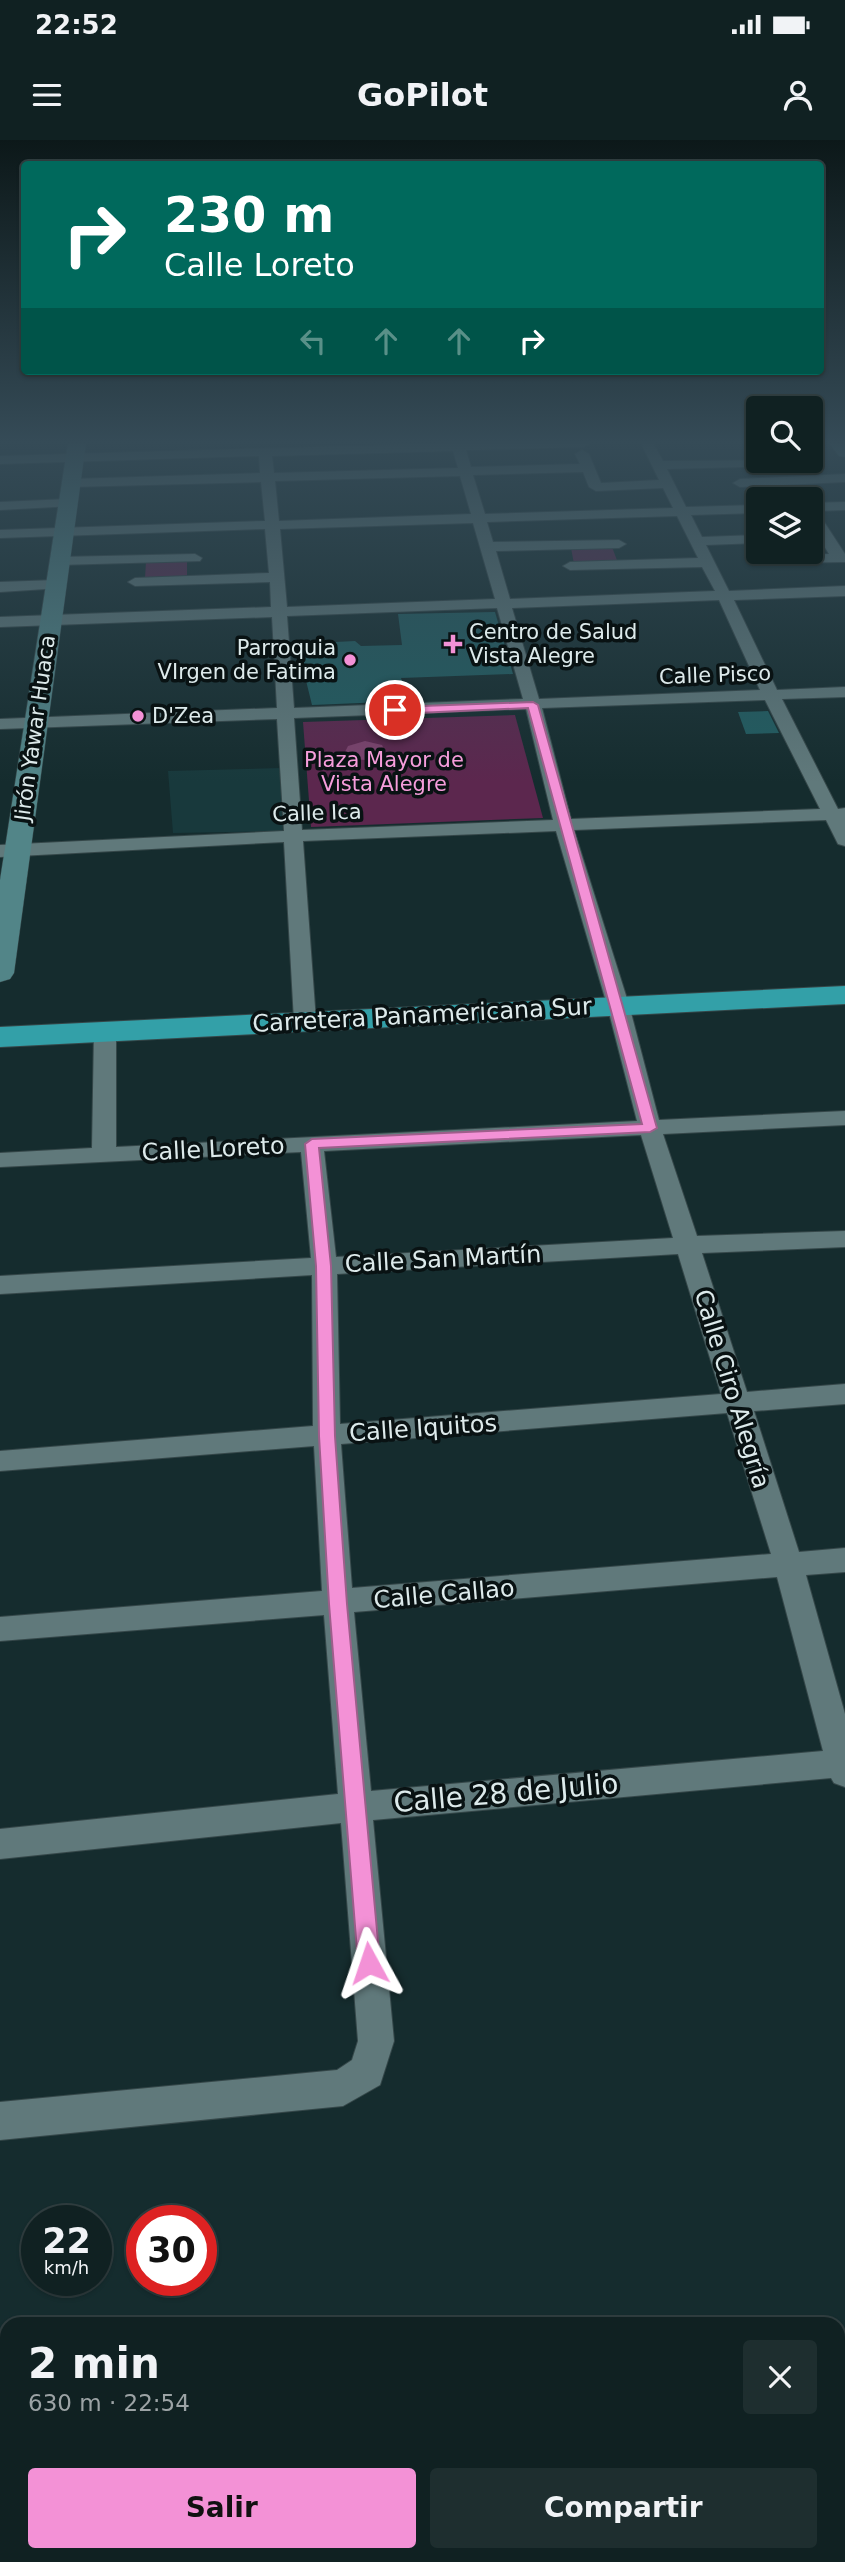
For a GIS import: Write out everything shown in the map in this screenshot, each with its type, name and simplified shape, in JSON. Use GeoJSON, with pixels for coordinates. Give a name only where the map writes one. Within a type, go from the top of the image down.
{"type":"FeatureCollection","features":[{"type":"Feature","properties":{"kind":"highway","name":"Carretera Panamericana Sur"},"geometry":{"type":"LineString","coordinates":[[0,1037],[845,995]]}},
{"type":"Feature","properties":{"kind":"street","name":"Jirón Yawar Huaca"},"geometry":{"type":"LineString","coordinates":[[0,973],[8,851],[35,722],[60,556]]}},
{"type":"Feature","properties":{"kind":"street"},"geometry":{"type":"LineString","coordinates":[[275,556],[305,1021]]}},
{"type":"Feature","properties":{"kind":"street","name":"Calle Ciro Alegría"},"geometry":{"type":"LineString","coordinates":[[488,556],[533,705],[564,827],[618,1005],[650,1128],[789,1565],[844,1767]]}},
{"type":"Feature","properties":{"kind":"street"},"geometry":{"type":"LineString","coordinates":[[566,556],[576,583]]}},
{"type":"Feature","properties":{"kind":"street"},"geometry":{"type":"LineString","coordinates":[[622,556],[625,565]]}},
{"type":"Feature","properties":{"kind":"street"},"geometry":{"type":"LineString","coordinates":[[705,556],[771,695],[839,814],[845,840]]}},
{"type":"Feature","properties":{"kind":"street"},"geometry":{"type":"LineString","coordinates":[[59,561],[195,558],[193,580]]}},
{"type":"Feature","properties":{"kind":"street"},"geometry":{"type":"LineString","coordinates":[[576,583],[724,595],[790,571],[842,558]]}},
{"type":"Feature","properties":{"kind":"street"},"geometry":{"type":"LineString","coordinates":[[134,600],[136,559]]}},
{"type":"Feature","properties":{"kind":"street"},"geometry":{"type":"LineString","coordinates":[[134,600],[277,612],[501,603],[576,583],[625,565],[708,562]]}},
{"type":"Feature","properties":{"kind":"street"},"geometry":{"type":"LineString","coordinates":[[790,571],[845,591]]}},
{"type":"Feature","properties":{"kind":"street"},"geometry":{"type":"LineString","coordinates":[[0,622],[51,620],[134,600],[193,580],[277,577]]}},
{"type":"Feature","properties":{"kind":"street"},"geometry":{"type":"LineString","coordinates":[[0,587],[55,585]]}},
{"type":"Feature","properties":{"kind":"street","name":"Calle Pisco"},"geometry":{"type":"LineString","coordinates":[[0,724],[845,692]]}},
{"type":"Feature","properties":{"kind":"street","name":"Calle Ica"},"geometry":{"type":"LineString","coordinates":[[8,851],[294,836],[839,814]]}},
{"type":"Feature","properties":{"kind":"street"},"geometry":{"type":"LineString","coordinates":[[104,1031],[104,1155]]}},
{"type":"Feature","properties":{"kind":"street","name":"Calle Loreto"},"geometry":{"type":"LineString","coordinates":[[0,1160],[845,1118]]}},
{"type":"Feature","properties":{"kind":"street"},"geometry":{"type":"LineString","coordinates":[[0,2121],[344,2088],[367,2071],[376,2041],[338,1604],[327,1436],[324,1266],[312,1144]]}},
{"type":"Feature","properties":{"kind":"street","name":"Calle San Martín"},"geometry":{"type":"LineString","coordinates":[[0,1285],[687,1245],[845,1239]]}},
{"type":"Feature","properties":{"kind":"street","name":"Calle Iquitos"},"geometry":{"type":"LineString","coordinates":[[0,1461],[845,1394]]}},
{"type":"Feature","properties":{"kind":"street","name":"Calle Callao"},"geometry":{"type":"LineString","coordinates":[[0,1629],[338,1604],[845,1560]]}},
{"type":"Feature","properties":{"kind":"street","name":"Calle 28 de Julio"},"geometry":{"type":"LineString","coordinates":[[0,1844],[355,1807],[844,1767]]}},
{"type":"Feature","properties":{"kind":"shaded area"},"geometry":{"type":"Polygon","coordinates":[[[365,741],[382,745],[386,753],[377,758],[362,760],[345,752],[348,746],[365,741]]]}},
{"type":"Feature","properties":{"kind":"shaded area"},"geometry":{"type":"Polygon","coordinates":[[[280,768],[283,831],[173,833],[168,771],[280,768]]]}},
{"type":"Feature","properties":{"kind":"green space"},"geometry":{"type":"Polygon","coordinates":[[[573,556],[615,556],[618,563],[574,564],[573,556]]]}},
{"type":"Feature","properties":{"kind":"green space"},"geometry":{"type":"Polygon","coordinates":[[[187,561],[187,577],[145,578],[146,562],[187,561]]]}},
{"type":"Feature","properties":{"kind":"green space","name":"Plaza Mayor de Vista Alegre"},"geometry":{"type":"Polygon","coordinates":[[[515,715],[543,818],[311,827],[303,722],[515,715]]]}},
{"type":"Feature","properties":{"kind":"building"},"geometry":{"type":"Polygon","coordinates":[[[495,612],[513,674],[401,678],[408,701],[312,705],[297,644],[355,641],[361,646],[402,645],[398,614],[495,612]]]}},
{"type":"Feature","properties":{"kind":"building"},"geometry":{"type":"Polygon","coordinates":[[[768,711],[779,733],[746,734],[738,712],[768,711]]]}},
{"type":"Feature","properties":{"kind":"place","name":"Centro de Salud Vista Alegre"},"geometry":{"type":"Point","coordinates":[453,644]}},
{"type":"Feature","properties":{"kind":"place","name":"Parroquia VIrgen de Fatima"},"geometry":{"type":"Point","coordinates":[350,660]}},
{"type":"Feature","properties":{"kind":"place","name":"D'Zea"},"geometry":{"type":"Point","coordinates":[138,716]}},
{"type":"Feature","properties":{"kind":"route"},"geometry":{"type":"LineString","coordinates":[[369,1963],[338,1604],[327,1436],[324,1266],[312,1144],[650,1128],[618,1005],[564,827],[533,705],[395,710]]}}]}
